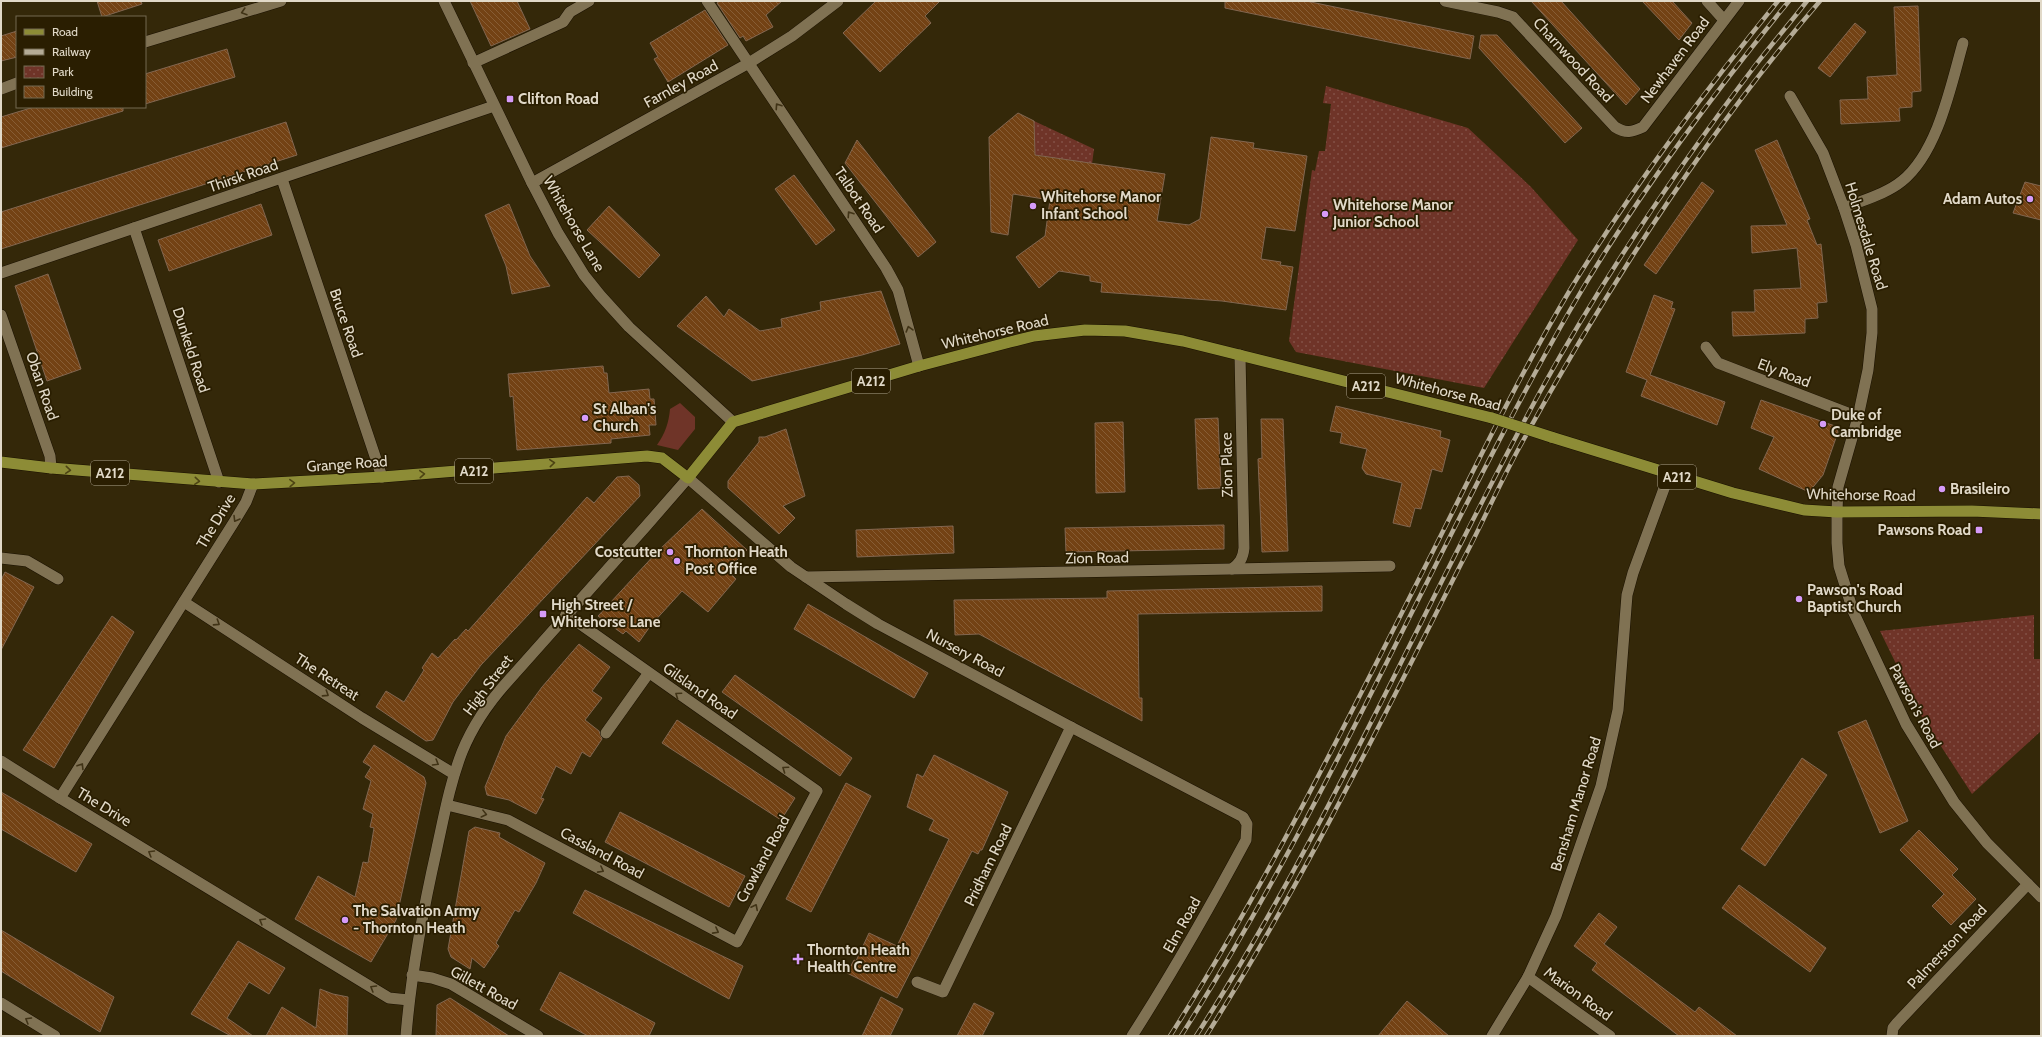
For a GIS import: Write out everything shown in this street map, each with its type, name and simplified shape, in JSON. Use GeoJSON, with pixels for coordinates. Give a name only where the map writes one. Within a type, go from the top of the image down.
{"type":"FeatureCollection","features":[{"type":"Feature","properties":{"kind":"main road","name":"Whitehorse Road"},"geometry":{"type":"LineString","coordinates":[[733,422],[920,366],[1034,336],[1085,330],[1148,334],[1240,355],[1492,418],[1669,475],[1775,505],[1804,510],[1837,512],[1972,511],[2041,514]]}},
{"type":"Feature","properties":{"kind":"main road","name":"High Street"},"geometry":{"type":"LineString","coordinates":[[688,478],[733,422]]}},
{"type":"Feature","properties":{"kind":"main road","name":"Grange Road"},"geometry":{"type":"LineString","coordinates":[[1,462],[51,468],[253,484],[382,477],[647,456],[662,458],[688,478]]}},
{"type":"Feature","properties":{"kind":"street"},"geometry":{"type":"LineString","coordinates":[[146,42],[281,1]]}},
{"type":"Feature","properties":{"kind":"street","name":"Whitehorse Lane"},"geometry":{"type":"LineString","coordinates":[[444,1],[532,183],[569,252],[600,296],[629,327],[733,422]]}},
{"type":"Feature","properties":{"kind":"street"},"geometry":{"type":"LineString","coordinates":[[473,63],[563,22],[570,12],[589,1]]}},
{"type":"Feature","properties":{"kind":"street","name":"Talbot Road"},"geometry":{"type":"LineString","coordinates":[[706,1],[886,268],[898,290],[920,366]]}},
{"type":"Feature","properties":{"kind":"street","name":"Farnley Road"},"geometry":{"type":"LineString","coordinates":[[532,183],[749,63],[792,36],[838,1]]}},
{"type":"Feature","properties":{"kind":"street","name":"Charnwood Road"},"geometry":{"type":"LineString","coordinates":[[1445,1],[1498,12],[1513,18],[1615,127],[1622,131],[1631,133]]}},
{"type":"Feature","properties":{"kind":"street"},"geometry":{"type":"LineString","coordinates":[[1707,1],[1724,20]]}},
{"type":"Feature","properties":{"kind":"street","name":"Newhaven Road"},"geometry":{"type":"LineString","coordinates":[[1631,133],[1643,127],[1739,1]]}},
{"type":"Feature","properties":{"kind":"street"},"geometry":{"type":"LineString","coordinates":[[1844,208],[1892,188],[1903,180],[1915,167],[1937,130],[1963,43]]}},
{"type":"Feature","properties":{"kind":"street"},"geometry":{"type":"LineString","coordinates":[[1,89],[16,84]]}},
{"type":"Feature","properties":{"kind":"street","name":"Holmesdale Road"},"geometry":{"type":"LineString","coordinates":[[1790,96],[1822,154],[1844,208],[1856,245],[1872,309],[1872,333],[1868,370],[1858,417],[1838,487],[1837,512]]}},
{"type":"Feature","properties":{"kind":"street","name":"Thirsk Road"},"geometry":{"type":"LineString","coordinates":[[1,273],[494,106]]}},
{"type":"Feature","properties":{"kind":"street","name":"Bruce Road"},"geometry":{"type":"LineString","coordinates":[[282,179],[382,477]]}},
{"type":"Feature","properties":{"kind":"street","name":"Dunkeld Road"},"geometry":{"type":"LineString","coordinates":[[134,228],[220,482]]}},
{"type":"Feature","properties":{"kind":"street","name":"Oban Road"},"geometry":{"type":"LineString","coordinates":[[1,315],[48,450],[51,468]]}},
{"type":"Feature","properties":{"kind":"street","name":"Ely Road"},"geometry":{"type":"LineString","coordinates":[[1706,347],[1718,363],[1858,417]]}},
{"type":"Feature","properties":{"kind":"street","name":"Zion Place"},"geometry":{"type":"LineString","coordinates":[[1232,569],[1239,564],[1243,558],[1244,548],[1240,355]]}},
{"type":"Feature","properties":{"kind":"street","name":"Bensham Manor Road"},"geometry":{"type":"LineString","coordinates":[[1492,1036],[1528,977],[1556,916],[1601,786],[1618,710],[1628,594],[1633,573],[1669,475]]}},
{"type":"Feature","properties":{"kind":"street","name":"Nursery Road"},"geometry":{"type":"LineString","coordinates":[[688,478],[774,553],[806,577],[878,624],[1238,813],[1243,817],[1247,824]]}},
{"type":"Feature","properties":{"kind":"street","name":"High Street"},"geometry":{"type":"LineString","coordinates":[[406,1036],[412,976],[418,940],[446,805],[454,774],[470,736],[487,707],[566,614],[648,526],[688,478]]}},
{"type":"Feature","properties":{"kind":"street","name":"The Drive"},"geometry":{"type":"LineString","coordinates":[[253,484],[246,502],[60,798],[389,998],[409,1000]]}},
{"type":"Feature","properties":{"kind":"street","name":"Pawson's Road"},"geometry":{"type":"LineString","coordinates":[[1837,512],[1836,543],[1839,566],[1851,604],[1903,719],[1954,802],[1987,843],[2041,897]]}},
{"type":"Feature","properties":{"kind":"street"},"geometry":{"type":"LineString","coordinates":[[1,558],[27,561],[58,579]]}},
{"type":"Feature","properties":{"kind":"street","name":"Zion Road"},"geometry":{"type":"LineString","coordinates":[[806,577],[1390,566]]}},
{"type":"Feature","properties":{"kind":"street","name":"The Retreat"},"geometry":{"type":"LineString","coordinates":[[184,602],[362,718],[454,774]]}},
{"type":"Feature","properties":{"kind":"street","name":"Gilsland Road"},"geometry":{"type":"LineString","coordinates":[[566,614],[648,674],[817,791]]}},
{"type":"Feature","properties":{"kind":"street"},"geometry":{"type":"LineString","coordinates":[[606,733],[648,674]]}},
{"type":"Feature","properties":{"kind":"street","name":"Pridham Road"},"geometry":{"type":"LineString","coordinates":[[917,982],[943,992],[1072,727]]}},
{"type":"Feature","properties":{"kind":"street"},"geometry":{"type":"LineString","coordinates":[[1,761],[60,798]]}},
{"type":"Feature","properties":{"kind":"street","name":"Crowland Road"},"geometry":{"type":"LineString","coordinates":[[737,942],[817,791]]}},
{"type":"Feature","properties":{"kind":"street","name":"Cassland Road"},"geometry":{"type":"LineString","coordinates":[[446,805],[508,820],[737,942]]}},
{"type":"Feature","properties":{"kind":"street","name":"Elm Road"},"geometry":{"type":"LineString","coordinates":[[1132,1036],[1167,981],[1246,840],[1247,824]]}},
{"type":"Feature","properties":{"kind":"street","name":"Palmerston Road"},"geometry":{"type":"LineString","coordinates":[[1892,1035],[1896,1023],[2028,884]]}},
{"type":"Feature","properties":{"kind":"street","name":"Gillett Road"},"geometry":{"type":"LineString","coordinates":[[412,976],[432,978],[451,984],[538,1036]]}},
{"type":"Feature","properties":{"kind":"street","name":"Marion Road"},"geometry":{"type":"LineString","coordinates":[[1528,977],[1610,1036]]}},
{"type":"Feature","properties":{"kind":"street"},"geometry":{"type":"LineString","coordinates":[[1,1003],[55,1036]]}},
{"type":"Feature","properties":{"kind":"green space"},"geometry":{"type":"Polygon","coordinates":[[[1326,86],[1468,128],[1531,187],[1578,240],[1484,388],[1296,352],[1289,341],[1312,170],[1315,171],[1319,151],[1325,151],[1331,104],[1323,103],[1326,86]]]}},
{"type":"Feature","properties":{"kind":"green space"},"geometry":{"type":"Polygon","coordinates":[[[1034,121],[1094,149],[1092,164],[1035,155],[1034,121]]]}},
{"type":"Feature","properties":{"kind":"green space"},"geometry":{"type":"Polygon","coordinates":[[[680,403],[695,417],[695,429],[678,450],[657,445],[666,428],[670,409],[680,403]]]}},
{"type":"Feature","properties":{"kind":"green space"},"geometry":{"type":"Polygon","coordinates":[[[2034,615],[2034,659],[2041,659],[2041,731],[1972,794],[1922,717],[1880,631],[2034,615]]]}},
{"type":"Feature","properties":{"kind":"building"},"geometry":{"type":"Polygon","coordinates":[[[97,1],[141,1],[142,4],[102,16],[97,1]]]}},
{"type":"Feature","properties":{"kind":"building"},"geometry":{"type":"Polygon","coordinates":[[[470,1],[517,1],[530,29],[491,46],[470,1]]]}},
{"type":"Feature","properties":{"kind":"building"},"geometry":{"type":"Polygon","coordinates":[[[720,1],[782,1],[766,15],[773,27],[746,41],[743,36],[740,38],[717,3],[720,1]]]}},
{"type":"Feature","properties":{"kind":"building"},"geometry":{"type":"Polygon","coordinates":[[[876,1],[940,1],[925,16],[931,23],[880,72],[843,33],[876,1]]]}},
{"type":"Feature","properties":{"kind":"building"},"geometry":{"type":"Polygon","coordinates":[[[1225,1],[1306,1],[1474,36],[1470,59],[1225,8],[1225,1]]]}},
{"type":"Feature","properties":{"kind":"building"},"geometry":{"type":"Polygon","coordinates":[[[1531,1],[1561,1],[1640,89],[1626,105],[1531,1]]]}},
{"type":"Feature","properties":{"kind":"building"},"geometry":{"type":"Polygon","coordinates":[[[1642,1],[1672,1],[1692,23],[1679,40],[1642,1]]]}},
{"type":"Feature","properties":{"kind":"building"},"geometry":{"type":"Polygon","coordinates":[[[1918,6],[1921,91],[1912,92],[1912,107],[1899,108],[1900,121],[1841,124],[1840,100],[1868,99],[1867,77],[1897,75],[1894,7],[1918,6]]]}},
{"type":"Feature","properties":{"kind":"building"},"geometry":{"type":"Polygon","coordinates":[[[705,10],[728,45],[668,82],[654,59],[658,57],[650,43],[705,10]]]}},
{"type":"Feature","properties":{"kind":"building"},"geometry":{"type":"Polygon","coordinates":[[[1855,23],[1866,32],[1830,77],[1818,68],[1855,23]]]}},
{"type":"Feature","properties":{"kind":"building"},"geometry":{"type":"Polygon","coordinates":[[[16,31],[16,57],[1,61],[1,36],[16,31]]]}},
{"type":"Feature","properties":{"kind":"building"},"geometry":{"type":"Polygon","coordinates":[[[1481,35],[1497,35],[1582,128],[1565,143],[1479,48],[1481,35]]]}},
{"type":"Feature","properties":{"kind":"building"},"geometry":{"type":"Polygon","coordinates":[[[227,49],[235,77],[146,104],[146,74],[227,49]]]}},
{"type":"Feature","properties":{"kind":"building"},"geometry":{"type":"Polygon","coordinates":[[[31,108],[123,108],[123,111],[1,148],[1,117],[31,108]]]}},
{"type":"Feature","properties":{"kind":"building"},"geometry":{"type":"Polygon","coordinates":[[[1018,113],[1034,121],[1035,155],[1165,174],[1157,221],[1189,225],[1200,219],[1211,137],[1254,143],[1253,148],[1307,156],[1295,231],[1266,227],[1261,259],[1281,262],[1280,265],[1293,267],[1286,310],[1222,301],[1101,292],[1102,283],[1090,281],[1090,276],[1059,271],[1039,288],[1016,257],[1045,236],[1050,200],[1013,194],[1008,235],[991,232],[989,137],[1018,113]]]}},
{"type":"Feature","properties":{"kind":"building"},"geometry":{"type":"Polygon","coordinates":[[[286,122],[297,155],[1,249],[1,212],[286,122]]]}},
{"type":"Feature","properties":{"kind":"building"},"geometry":{"type":"Polygon","coordinates":[[[857,140],[936,242],[918,257],[845,163],[857,140]]]}},
{"type":"Feature","properties":{"kind":"building"},"geometry":{"type":"Polygon","coordinates":[[[1777,140],[1810,219],[1807,220],[1817,245],[1821,244],[1827,302],[1817,303],[1818,318],[1805,319],[1805,333],[1733,336],[1732,312],[1755,312],[1754,290],[1801,288],[1797,248],[1752,253],[1751,226],[1787,225],[1755,150],[1777,140]]]}},
{"type":"Feature","properties":{"kind":"building"},"geometry":{"type":"Polygon","coordinates":[[[794,175],[835,230],[816,245],[775,189],[794,175]]]}},
{"type":"Feature","properties":{"kind":"building"},"geometry":{"type":"Polygon","coordinates":[[[1702,182],[1714,191],[1656,274],[1644,265],[1702,182]]]}},
{"type":"Feature","properties":{"kind":"building","name":"Adam Autos"},"geometry":{"type":"Polygon","coordinates":[[[2025,182],[2041,186],[2041,220],[2013,213],[2025,182]]]}},
{"type":"Feature","properties":{"kind":"building"},"geometry":{"type":"Polygon","coordinates":[[[261,204],[272,235],[169,271],[158,240],[261,204]]]}},
{"type":"Feature","properties":{"kind":"building"},"geometry":{"type":"Polygon","coordinates":[[[509,204],[530,256],[550,286],[512,294],[506,266],[485,215],[509,204]]]}},
{"type":"Feature","properties":{"kind":"building"},"geometry":{"type":"Polygon","coordinates":[[[609,206],[660,255],[639,278],[587,230],[609,206]]]}},
{"type":"Feature","properties":{"kind":"building"},"geometry":{"type":"Polygon","coordinates":[[[48,274],[81,369],[47,381],[15,286],[48,274]]]}},
{"type":"Feature","properties":{"kind":"building"},"geometry":{"type":"Polygon","coordinates":[[[881,291],[900,344],[862,355],[752,381],[677,326],[706,296],[724,317],[729,309],[760,331],[782,327],[781,319],[821,310],[820,302],[881,291]]]}},
{"type":"Feature","properties":{"kind":"building"},"geometry":{"type":"Polygon","coordinates":[[[1654,295],[1673,302],[1671,308],[1675,309],[1650,375],[1725,402],[1717,425],[1641,396],[1647,380],[1626,372],[1654,295]]]}},
{"type":"Feature","properties":{"kind":"building","name":"St Alban's Church"},"geometry":{"type":"Polygon","coordinates":[[[603,366],[604,373],[607,373],[609,393],[649,389],[650,399],[654,399],[656,425],[649,425],[650,435],[611,439],[611,443],[517,450],[513,396],[510,397],[508,374],[603,366]]]}},
{"type":"Feature","properties":{"kind":"building"},"geometry":{"type":"Polygon","coordinates":[[[1761,400],[1835,426],[1838,432],[1823,475],[1809,492],[1759,469],[1774,437],[1751,428],[1761,400]]]}},
{"type":"Feature","properties":{"kind":"building"},"geometry":{"type":"Polygon","coordinates":[[[1336,406],[1441,431],[1440,437],[1450,440],[1442,472],[1432,469],[1421,509],[1415,508],[1410,527],[1393,523],[1402,483],[1366,474],[1362,468],[1367,449],[1340,443],[1342,433],[1330,431],[1336,406]]]}},
{"type":"Feature","properties":{"kind":"building"},"geometry":{"type":"Polygon","coordinates":[[[1218,418],[1221,488],[1198,489],[1195,419],[1218,418]]]}},
{"type":"Feature","properties":{"kind":"building"},"geometry":{"type":"Polygon","coordinates":[[[1261,419],[1283,419],[1288,551],[1262,552],[1258,459],[1262,458],[1261,419]]]}},
{"type":"Feature","properties":{"kind":"building"},"geometry":{"type":"Polygon","coordinates":[[[1123,422],[1125,492],[1096,493],[1095,423],[1123,422]]]}},
{"type":"Feature","properties":{"kind":"building"},"geometry":{"type":"Polygon","coordinates":[[[786,429],[805,496],[783,506],[795,518],[779,534],[728,488],[728,481],[759,442],[759,437],[765,437],[786,429]]]}},
{"type":"Feature","properties":{"kind":"building"},"geometry":{"type":"Polygon","coordinates":[[[629,476],[639,485],[640,496],[481,665],[453,702],[433,740],[426,741],[376,707],[386,691],[404,702],[424,670],[422,668],[432,653],[438,658],[466,629],[468,631],[587,497],[594,503],[617,477],[629,476]]]}},
{"type":"Feature","properties":{"kind":"building"},"geometry":{"type":"Polygon","coordinates":[[[702,509],[747,550],[727,570],[736,579],[708,612],[682,591],[651,625],[639,642],[626,631],[623,634],[598,616],[658,551],[702,509]]]}},
{"type":"Feature","properties":{"kind":"building"},"geometry":{"type":"Polygon","coordinates":[[[1224,525],[1224,549],[1066,552],[1065,528],[1224,525]]]}},
{"type":"Feature","properties":{"kind":"building"},"geometry":{"type":"Polygon","coordinates":[[[953,526],[954,553],[857,557],[856,530],[953,526]]]}},
{"type":"Feature","properties":{"kind":"building"},"geometry":{"type":"Polygon","coordinates":[[[5,572],[34,587],[1,650],[1,580],[5,572]]]}},
{"type":"Feature","properties":{"kind":"building"},"geometry":{"type":"Polygon","coordinates":[[[1322,586],[1322,611],[1138,614],[1139,698],[1142,698],[1142,721],[979,634],[955,635],[954,600],[1107,598],[1107,591],[1322,586]]]}},
{"type":"Feature","properties":{"kind":"building"},"geometry":{"type":"Polygon","coordinates":[[[808,604],[928,673],[914,698],[794,629],[808,604]]]}},
{"type":"Feature","properties":{"kind":"building"},"geometry":{"type":"Polygon","coordinates":[[[112,616],[134,632],[54,768],[23,750],[112,616]]]}},
{"type":"Feature","properties":{"kind":"building"},"geometry":{"type":"Polygon","coordinates":[[[579,644],[610,667],[592,691],[602,698],[585,720],[599,731],[602,739],[590,757],[582,752],[571,774],[556,766],[541,798],[544,799],[536,814],[509,800],[487,795],[485,787],[506,736],[542,687],[579,644]]]}},
{"type":"Feature","properties":{"kind":"building"},"geometry":{"type":"Polygon","coordinates":[[[735,675],[852,758],[840,776],[722,692],[735,675]]]}},
{"type":"Feature","properties":{"kind":"building"},"geometry":{"type":"Polygon","coordinates":[[[677,720],[795,798],[781,820],[662,743],[677,720]]]}},
{"type":"Feature","properties":{"kind":"building"},"geometry":{"type":"Polygon","coordinates":[[[1866,720],[1908,821],[1880,833],[1838,732],[1866,720]]]}},
{"type":"Feature","properties":{"kind":"building"},"geometry":{"type":"Polygon","coordinates":[[[374,745],[424,777],[426,783],[396,920],[371,962],[295,919],[318,876],[355,897],[363,862],[368,863],[374,828],[370,827],[373,814],[363,809],[371,781],[365,777],[371,767],[363,762],[374,745]]]}},
{"type":"Feature","properties":{"kind":"building"},"geometry":{"type":"Polygon","coordinates":[[[934,755],[1008,792],[982,850],[980,850],[978,854],[972,851],[897,998],[847,973],[854,960],[856,961],[869,933],[897,946],[949,839],[929,830],[934,820],[907,807],[917,774],[923,777],[934,755]]]}},
{"type":"Feature","properties":{"kind":"building"},"geometry":{"type":"Polygon","coordinates":[[[1802,758],[1827,775],[1765,866],[1741,849],[1802,758]]]}},
{"type":"Feature","properties":{"kind":"building"},"geometry":{"type":"Polygon","coordinates":[[[846,783],[871,796],[811,912],[786,899],[846,783]]]}},
{"type":"Feature","properties":{"kind":"building"},"geometry":{"type":"Polygon","coordinates":[[[1,792],[92,844],[76,872],[1,829],[1,792]]]}},
{"type":"Feature","properties":{"kind":"building"},"geometry":{"type":"Polygon","coordinates":[[[620,812],[745,876],[729,907],[605,842],[620,812]]]}},
{"type":"Feature","properties":{"kind":"building"},"geometry":{"type":"Polygon","coordinates":[[[475,827],[500,833],[499,837],[545,863],[536,883],[519,912],[515,910],[496,943],[499,946],[484,968],[472,958],[470,969],[451,957],[448,949],[469,831],[475,827]]]}},
{"type":"Feature","properties":{"kind":"building"},"geometry":{"type":"Polygon","coordinates":[[[1919,830],[1958,869],[1952,875],[1976,899],[1951,925],[1932,906],[1944,894],[1900,850],[1919,830]]]}},
{"type":"Feature","properties":{"kind":"building"},"geometry":{"type":"Polygon","coordinates":[[[1739,885],[1826,948],[1810,972],[1722,908],[1739,885]]]}},
{"type":"Feature","properties":{"kind":"building"},"geometry":{"type":"Polygon","coordinates":[[[585,890],[743,966],[729,999],[573,913],[585,890]]]}},
{"type":"Feature","properties":{"kind":"building"},"geometry":{"type":"Polygon","coordinates":[[[1599,913],[1617,927],[1604,944],[1695,1012],[1699,1007],[1737,1036],[1679,1036],[1592,970],[1597,963],[1574,946],[1599,913]]]}},
{"type":"Feature","properties":{"kind":"building"},"geometry":{"type":"Polygon","coordinates":[[[1,930],[114,997],[100,1032],[1,971],[1,930]]]}},
{"type":"Feature","properties":{"kind":"building"},"geometry":{"type":"Polygon","coordinates":[[[238,941],[285,968],[269,994],[249,982],[227,1018],[253,1036],[231,1036],[191,1014],[238,941]]]}},
{"type":"Feature","properties":{"kind":"building"},"geometry":{"type":"Polygon","coordinates":[[[560,972],[655,1023],[649,1036],[588,1036],[540,1010],[560,972]]]}},
{"type":"Feature","properties":{"kind":"building"},"geometry":{"type":"Polygon","coordinates":[[[320,989],[333,994],[348,997],[347,1036],[266,1036],[282,1007],[316,1028],[320,989]]]}},
{"type":"Feature","properties":{"kind":"building"},"geometry":{"type":"Polygon","coordinates":[[[881,997],[903,1009],[890,1036],[862,1036],[881,997]]]}},
{"type":"Feature","properties":{"kind":"building"},"geometry":{"type":"Polygon","coordinates":[[[450,998],[509,1036],[436,1036],[437,1005],[450,998]]]}},
{"type":"Feature","properties":{"kind":"building"},"geometry":{"type":"Polygon","coordinates":[[[1407,1001],[1449,1036],[1378,1036],[1407,1001]]]}},
{"type":"Feature","properties":{"kind":"building"},"geometry":{"type":"Polygon","coordinates":[[[974,1003],[994,1013],[982,1036],[957,1036],[974,1003]]]}},
{"type":"Feature","properties":{"kind":"railway"},"geometry":{"type":"LineString","coordinates":[[1170,1036],[1239,921],[1304,803],[1478,460],[1532,357],[1570,290],[1593,252],[1643,178],[1695,106],[1778,1]]}},
{"type":"Feature","properties":{"kind":"railway"},"geometry":{"type":"LineString","coordinates":[[1181,1036],[1212,987],[1298,835],[1352,732],[1505,429],[1547,351],[1593,271],[1645,191],[1701,113],[1789,1]]}},
{"type":"Feature","properties":{"kind":"railway"},"geometry":{"type":"LineString","coordinates":[[1196,1036],[1244,958],[1289,879],[1332,798],[1498,471],[1541,390],[1589,307],[1642,225],[1697,145],[1754,67],[1807,1]]}},
{"type":"Feature","properties":{"kind":"railway"},"geometry":{"type":"LineString","coordinates":[[1206,1036],[1275,920],[1340,802],[1519,448],[1586,331],[1621,273],[1696,161],[1777,53],[1820,1]]}},
{"type":"Feature","properties":{"kind":"place","name":"Clifton Road"},"geometry":{"type":"Point","coordinates":[510,99]}},
{"type":"Feature","properties":{"kind":"place","name":"Adam Autos"},"geometry":{"type":"Point","coordinates":[2030,199]}},
{"type":"Feature","properties":{"kind":"place","name":"Whitehorse Manor Infant School"},"geometry":{"type":"Point","coordinates":[1033,206]}},
{"type":"Feature","properties":{"kind":"place","name":"Whitehorse Manor Junior School"},"geometry":{"type":"Point","coordinates":[1325,214]}},
{"type":"Feature","properties":{"kind":"place","name":"St Alban's Church"},"geometry":{"type":"Point","coordinates":[585,418]}},
{"type":"Feature","properties":{"kind":"place","name":"Duke of Cambridge"},"geometry":{"type":"Point","coordinates":[1823,424]}},
{"type":"Feature","properties":{"kind":"place","name":"Brasileiro"},"geometry":{"type":"Point","coordinates":[1942,489]}},
{"type":"Feature","properties":{"kind":"place","name":"Pawsons Road"},"geometry":{"type":"Point","coordinates":[1979,530]}},
{"type":"Feature","properties":{"kind":"place","name":"Costcutter"},"geometry":{"type":"Point","coordinates":[670,552]}},
{"type":"Feature","properties":{"kind":"place","name":"Thornton Heath Post Office"},"geometry":{"type":"Point","coordinates":[677,561]}},
{"type":"Feature","properties":{"kind":"place","name":"Pawson's Road Baptist Church"},"geometry":{"type":"Point","coordinates":[1799,599]}},
{"type":"Feature","properties":{"kind":"place","name":"High Street / Whitehorse Lane"},"geometry":{"type":"Point","coordinates":[543,614]}},
{"type":"Feature","properties":{"kind":"place","name":"The Salvation Army - Thornton Heath"},"geometry":{"type":"Point","coordinates":[345,920]}},
{"type":"Feature","properties":{"kind":"place","name":"Thornton Heath Health Centre"},"geometry":{"type":"Point","coordinates":[798,959]}}]}
